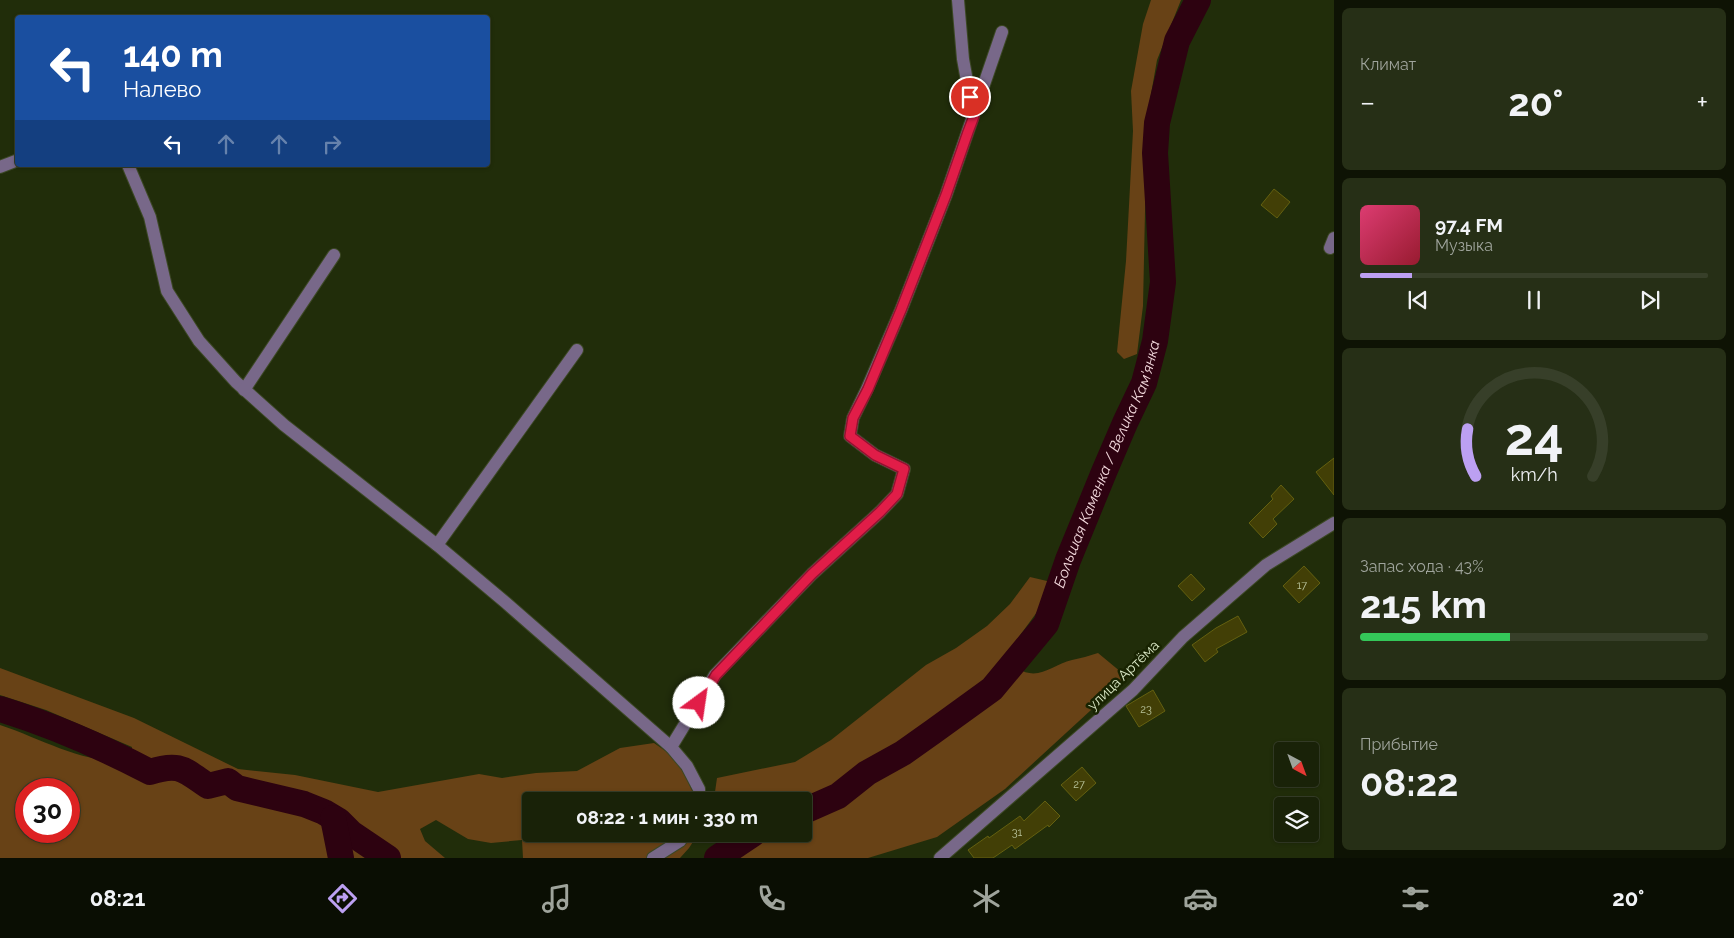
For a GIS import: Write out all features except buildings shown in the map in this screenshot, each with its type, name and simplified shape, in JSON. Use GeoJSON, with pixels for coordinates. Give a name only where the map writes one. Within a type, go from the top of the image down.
{"type":"FeatureCollection","features":[{"type":"Feature","properties":{"kind":"street"},"geometry":{"type":"LineString","coordinates":[[958,0],[963,59],[974,116]]}},
{"type":"Feature","properties":{"kind":"street"},"geometry":{"type":"LineString","coordinates":[[670,748],[716,675],[812,574],[897,494],[904,469],[875,455],[850,436],[853,418],[868,389],[901,310],[946,195],[1002,32]]}},
{"type":"Feature","properties":{"kind":"street"},"geometry":{"type":"LineString","coordinates":[[0,167],[15,161]]}},
{"type":"Feature","properties":{"kind":"street"},"geometry":{"type":"LineString","coordinates":[[129,167],[150,217],[167,291],[199,341],[244,390],[284,425],[437,545],[505,602],[670,748],[687,766],[699,792]]}},
{"type":"Feature","properties":{"kind":"street"},"geometry":{"type":"LineString","coordinates":[[244,390],[334,256]]}},
{"type":"Feature","properties":{"kind":"street"},"geometry":{"type":"LineString","coordinates":[[437,545],[577,350]]}},
{"type":"Feature","properties":{"kind":"street","name":"улица Артёма"},"geometry":{"type":"LineString","coordinates":[[940,858],[1133,690],[1183,637],[1266,565],[1334,523]]}},
{"type":"Feature","properties":{"kind":"street"},"geometry":{"type":"LineString","coordinates":[[653,858],[677,842]]}},
{"type":"Feature","properties":{"kind":"shaded area"},"geometry":{"type":"Polygon","coordinates":[[[1151,0],[1181,0],[1157,60],[1147,117],[1143,306],[1137,354],[1124,359],[1117,352],[1126,261],[1133,131],[1131,91],[1143,24],[1151,0]]]}},
{"type":"Feature","properties":{"kind":"shaded area"},"geometry":{"type":"Polygon","coordinates":[[[1030,577],[1047,581],[1048,597],[1007,653],[1009,660],[1017,668],[1025,672],[1038,673],[1065,662],[1098,653],[1127,677],[1005,789],[937,837],[868,858],[725,858],[745,845],[743,842],[812,842],[812,792],[715,792],[717,778],[795,762],[831,740],[926,665],[956,648],[987,626],[1010,604],[1030,577]]]}},
{"type":"Feature","properties":{"kind":"shaded area"},"geometry":{"type":"Polygon","coordinates":[[[0,668],[134,718],[238,769],[295,775],[378,792],[479,774],[502,778],[536,773],[577,771],[620,748],[654,743],[677,759],[693,792],[522,792],[522,840],[491,843],[468,839],[436,820],[420,829],[425,841],[445,858],[388,858],[351,833],[339,821],[333,818],[341,858],[0,858],[0,725],[80,755],[112,761],[130,761],[132,747],[46,710],[0,695],[0,668]]]}},
{"type":"Feature","properties":{"kind":"shaded area"},"geometry":{"type":"Polygon","coordinates":[[[347,838],[378,858],[349,858],[347,838]]]}},
{"type":"Feature","properties":{"kind":"shaded area"},"geometry":{"type":"Polygon","coordinates":[[[522,842],[693,842],[680,858],[523,858],[522,842]]]}},
{"type":"Feature","properties":{"kind":"waterway","name":"Большая Каменка / Велика Кам'янка"},"geometry":{"type":"LineString","coordinates":[[812,807],[838,796],[867,773],[903,753],[992,689],[1046,624],[1068,560],[1125,423],[1144,383],[1155,341],[1163,282],[1155,153],[1157,123],[1177,41],[1198,0]]}},
{"type":"Feature","properties":{"kind":"waterway","name":"Большая Каменка / Велика Кам'янка"},"geometry":{"type":"LineString","coordinates":[[0,709],[76,737],[150,772],[168,768],[181,769],[208,786],[228,781],[237,788],[304,804],[324,812],[339,821],[351,833],[388,858]]}},
{"type":"Feature","properties":{"kind":"waterway"},"geometry":{"type":"LineString","coordinates":[[333,818],[341,858]]}},
{"type":"Feature","properties":{"kind":"waterway","name":"Большая Каменка / Велика Кам'янка"},"geometry":{"type":"LineString","coordinates":[[717,858],[741,842]]}},
{"type":"Feature","properties":{"kind":"route"},"geometry":{"type":"LineString","coordinates":[[699,703],[716,675],[812,574],[897,494],[904,469],[875,455],[850,436],[853,418],[868,389],[901,310],[946,195],[974,116],[970,97]]}}]}
